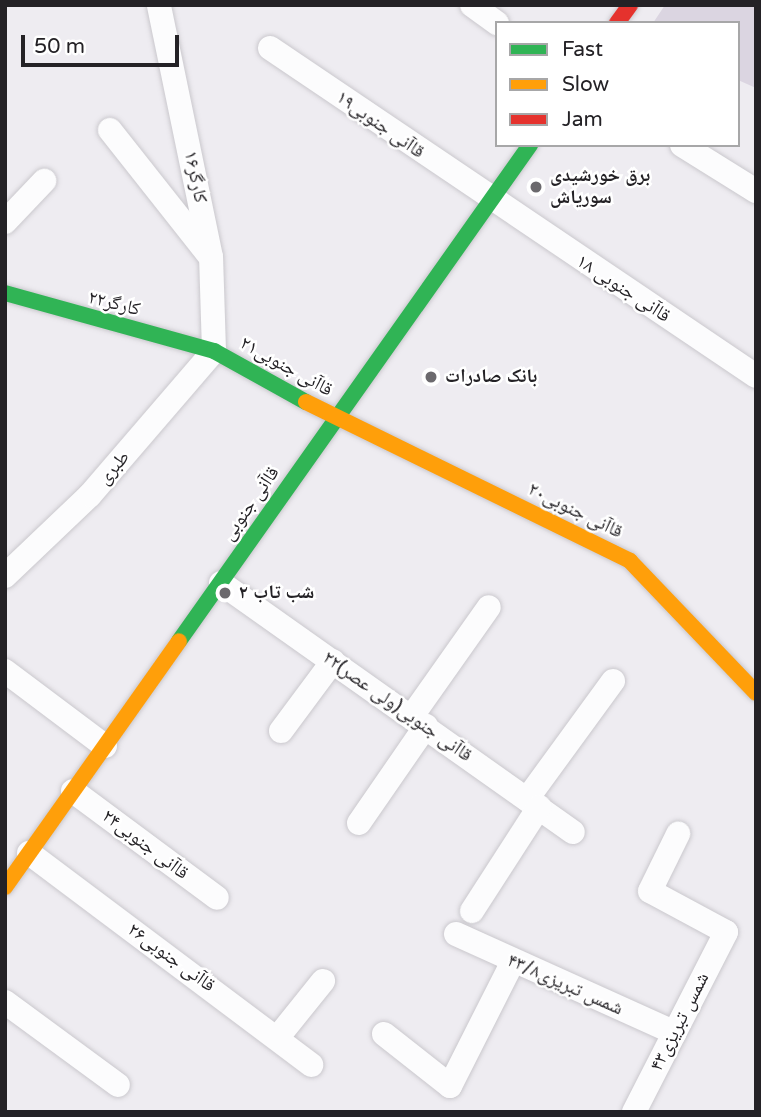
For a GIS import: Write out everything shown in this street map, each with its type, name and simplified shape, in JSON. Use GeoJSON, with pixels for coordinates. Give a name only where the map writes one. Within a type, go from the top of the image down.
{"type":"FeatureCollection","features":[{"type":"Feature","properties":{"kind":"main road"},"geometry":{"type":"LineString","coordinates":[[618,21],[629,5]]}},
{"type":"Feature","properties":{"kind":"main road","name":"قاآنی جنوبی"},"geometry":{"type":"LineString","coordinates":[[5,887],[529,147]]}},
{"type":"Feature","properties":{"kind":"main road","name":"۲۲کارگر"},"geometry":{"type":"LineString","coordinates":[[5,293],[214,351]]}},
{"type":"Feature","properties":{"kind":"main road","name":"قاآنی جنوبی۲۱"},"geometry":{"type":"LineString","coordinates":[[214,351],[337,419]]}},
{"type":"Feature","properties":{"kind":"main road","name":"۲۰قاآنی جنوبی"},"geometry":{"type":"LineString","coordinates":[[337,419],[630,561],[756,693]]}},
{"type":"Feature","properties":{"kind":"street","name":"کارگر۱۶"},"geometry":{"type":"LineString","coordinates":[[159,5],[211,257],[214,351]]}},
{"type":"Feature","properties":{"kind":"street"},"geometry":{"type":"LineString","coordinates":[[472,5],[495,22]]}},
{"type":"Feature","properties":{"kind":"street","name":"قاآنی جنوبی۱۹"},"geometry":{"type":"LineString","coordinates":[[270,48],[490,202]]}},
{"type":"Feature","properties":{"kind":"street"},"geometry":{"type":"LineString","coordinates":[[110,130],[211,257]]}},
{"type":"Feature","properties":{"kind":"street"},"geometry":{"type":"LineString","coordinates":[[685,147],[756,191]]}},
{"type":"Feature","properties":{"kind":"street"},"geometry":{"type":"LineString","coordinates":[[5,222],[44,181]]}},
{"type":"Feature","properties":{"kind":"street","name":"قاآنی جنوبی ۱۸"},"geometry":{"type":"LineString","coordinates":[[490,202],[756,376]]}},
{"type":"Feature","properties":{"kind":"street","name":"طبری"},"geometry":{"type":"LineString","coordinates":[[5,576],[90,495],[214,351]]}},
{"type":"Feature","properties":{"kind":"street","name":"۲۲قاآنی جنوبی(ولی عصر)"},"geometry":{"type":"LineString","coordinates":[[221,583],[573,832]]}},
{"type":"Feature","properties":{"kind":"street"},"geometry":{"type":"LineString","coordinates":[[359,823],[489,607]]}},
{"type":"Feature","properties":{"kind":"street"},"geometry":{"type":"LineString","coordinates":[[281,731],[333,661]]}},
{"type":"Feature","properties":{"kind":"street"},"geometry":{"type":"LineString","coordinates":[[9,672],[105,746]]}},
{"type":"Feature","properties":{"kind":"street"},"geometry":{"type":"LineString","coordinates":[[472,911],[533,803],[613,681]]}},
{"type":"Feature","properties":{"kind":"street","name":"۲۴قاآنی جنوبی"},"geometry":{"type":"LineString","coordinates":[[73,791],[217,898]]}},
{"type":"Feature","properties":{"kind":"street","name":"شمس تبریزی۴۳"},"geometry":{"type":"LineString","coordinates":[[634,1112],[726,932],[650,891],[678,834]]}},
{"type":"Feature","properties":{"kind":"street","name":"۲۶قاآنی جنوبی"},"geometry":{"type":"LineString","coordinates":[[29,853],[278,1037],[311,1065]]}},
{"type":"Feature","properties":{"kind":"street","name":"شمس تبریزی۴۳/۸"},"geometry":{"type":"LineString","coordinates":[[456,934],[513,963],[675,1033]]}},
{"type":"Feature","properties":{"kind":"street"},"geometry":{"type":"LineString","coordinates":[[384,1034],[450,1086],[513,963]]}},
{"type":"Feature","properties":{"kind":"street"},"geometry":{"type":"LineString","coordinates":[[278,1037],[323,981]]}},
{"type":"Feature","properties":{"kind":"street"},"geometry":{"type":"LineString","coordinates":[[5,1002],[118,1085]]}},
{"type":"Feature","properties":{"kind":"building"},"geometry":{"type":"Polygon","coordinates":[[[665,5],[756,5],[756,88],[740,81],[740,21],[654,21],[665,5]]]}},
{"type":"Feature","properties":{"kind":"traffic: fast"},"geometry":{"type":"LineString","coordinates":[[179,641],[529,147]]}},
{"type":"Feature","properties":{"kind":"traffic: fast"},"geometry":{"type":"LineString","coordinates":[[5,293],[214,351],[306,402]]}},
{"type":"Feature","properties":{"kind":"traffic: slow"},"geometry":{"type":"LineString","coordinates":[[306,402],[630,561],[756,693]]}},
{"type":"Feature","properties":{"kind":"traffic: slow"},"geometry":{"type":"LineString","coordinates":[[5,887],[179,641]]}},
{"type":"Feature","properties":{"kind":"traffic: jam"},"geometry":{"type":"LineString","coordinates":[[618,21],[630,5]]}},
{"type":"Feature","properties":{"kind":"place","name":"برق خورشیدی سوریاش"},"geometry":{"type":"Point","coordinates":[536,187]}},
{"type":"Feature","properties":{"kind":"place","name":"بانک صادرات"},"geometry":{"type":"Point","coordinates":[431,377]}},
{"type":"Feature","properties":{"kind":"place","name":"شب تاب ۲"},"geometry":{"type":"Point","coordinates":[225,593]}}]}
